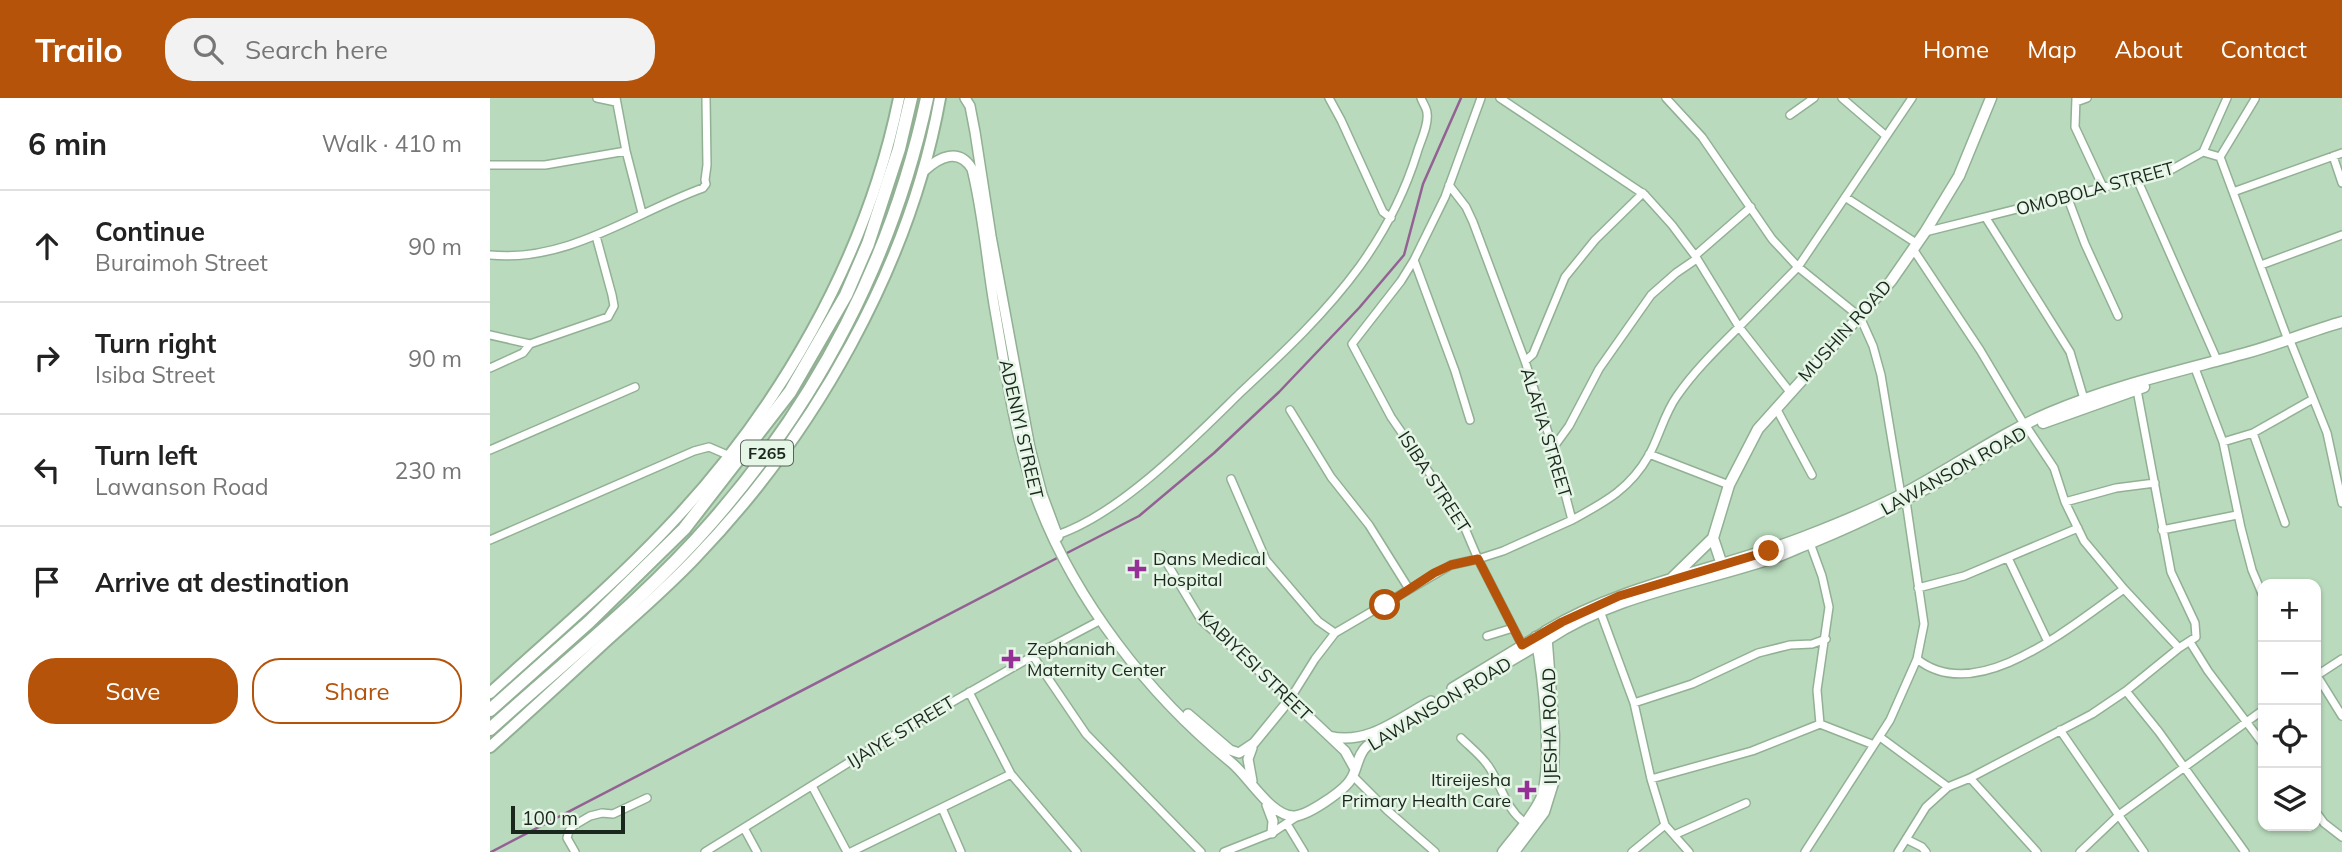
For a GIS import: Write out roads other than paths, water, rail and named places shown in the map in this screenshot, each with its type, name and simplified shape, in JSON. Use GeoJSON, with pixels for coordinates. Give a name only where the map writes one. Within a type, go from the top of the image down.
{"type":"FeatureCollection","features":[{"type":"Feature","properties":{"kind":"highway","name":"F265"},"geometry":{"type":"LineString","coordinates":[[490,710],[589,622],[684,529],[790,392],[846,295],[868,244],[899,149],[911,98]]}},
{"type":"Feature","properties":{"kind":"highway","name":"F265"},"geometry":{"type":"LineString","coordinates":[[490,729],[660,577],[711,523],[769,450],[804,400],[832,354],[860,299],[900,200],[927,98]]}},
{"type":"Feature","properties":{"kind":"main road"},"geometry":{"type":"LineString","coordinates":[[490,693],[664,531],[730,456],[767,404],[812,329],[858,235],[876,186],[899,98]]}},
{"type":"Feature","properties":{"kind":"main road"},"geometry":{"type":"LineString","coordinates":[[490,747],[698,556],[783,452],[851,343],[897,246],[922,172],[940,98]]}},
{"type":"Feature","properties":{"kind":"main road","name":"MUSHIN ROAD"},"geometry":{"type":"LineString","coordinates":[[1713,538],[1729,485],[1758,429],[1884,290],[1925,232],[1959,176],[1991,98]]}},
{"type":"Feature","properties":{"kind":"main road","name":"LAWANSON ROAD"},"geometry":{"type":"LineString","coordinates":[[2026,427],[2342,324]]}},
{"type":"Feature","properties":{"kind":"main road","name":"LAWANSON ROAD"},"geometry":{"type":"LineString","coordinates":[[1547,635],[1600,611],[1657,591],[1779,556],[1810,543],[1903,498],[2026,427],[2084,399],[2290,341]]}},
{"type":"Feature","properties":{"kind":"main road","name":"LAWANSON ROAD"},"geometry":{"type":"LineString","coordinates":[[1547,635],[1562,622],[1619,596],[1808,536],[1903,498]]}},
{"type":"Feature","properties":{"kind":"main road"},"geometry":{"type":"LineString","coordinates":[[1670,580],[1713,538],[1722,565]]}},
{"type":"Feature","properties":{"kind":"main road","name":"IJESHA ROAD"},"geometry":{"type":"LineString","coordinates":[[1503,852],[1537,807],[1544,789],[1550,735],[1547,635]]}},
{"type":"Feature","properties":{"kind":"main road","name":"IJESHA ROAD"},"geometry":{"type":"LineString","coordinates":[[1514,852],[1538,821],[1549,801],[1554,776],[1537,641]]}},
{"type":"Feature","properties":{"kind":"street"},"geometry":{"type":"LineString","coordinates":[[597,98],[616,100],[642,213]]}},
{"type":"Feature","properties":{"kind":"street"},"geometry":{"type":"LineString","coordinates":[[490,255],[507,257],[540,253],[596,236],[706,184],[706,98]]}},
{"type":"Feature","properties":{"kind":"street","name":"ADENIYI STREET"},"geometry":{"type":"LineString","coordinates":[[965,98],[975,132],[1030,448],[1056,537]]}},
{"type":"Feature","properties":{"kind":"street"},"geometry":{"type":"LineString","coordinates":[[1329,98],[1342,120],[1383,212],[1391,218]]}},
{"type":"Feature","properties":{"kind":"street"},"geometry":{"type":"LineString","coordinates":[[1056,537],[1077,528],[1119,501],[1181,451],[1325,311],[1361,265],[1391,218],[1410,175],[1424,129],[1427,113],[1421,98]]}},
{"type":"Feature","properties":{"kind":"street"},"geometry":{"type":"LineString","coordinates":[[1470,420],[1414,260],[1449,185],[1481,98]]}},
{"type":"Feature","properties":{"kind":"street"},"geometry":{"type":"LineString","coordinates":[[1500,98],[1643,193],[1696,257],[1739,327],[1790,392]]}},
{"type":"Feature","properties":{"kind":"street"},"geometry":{"type":"LineString","coordinates":[[1666,98],[1702,137],[1772,239],[1798,267],[1860,317],[1873,346],[1881,375],[1924,624],[1917,659],[1891,720],[1805,852]]}},
{"type":"Feature","properties":{"kind":"street"},"geometry":{"type":"LineString","coordinates":[[1790,115],[1814,98]]}},
{"type":"Feature","properties":{"kind":"street"},"geometry":{"type":"LineString","coordinates":[[1842,98],[1885,135]]}},
{"type":"Feature","properties":{"kind":"street","name":"ALAFIA STREET"},"geometry":{"type":"LineString","coordinates":[[1449,185],[1466,206],[1473,222],[1525,361],[1553,448],[1572,520],[1617,495],[1634,478],[1678,395],[1706,360],[1798,267],[1912,98]]}},
{"type":"Feature","properties":{"kind":"street"},"geometry":{"type":"LineString","coordinates":[[2087,98],[2076,100],[2075,127],[2103,187]]}},
{"type":"Feature","properties":{"kind":"street"},"geometry":{"type":"LineString","coordinates":[[2220,157],[2203,152],[2227,98]]}},
{"type":"Feature","properties":{"kind":"street"},"geometry":{"type":"LineString","coordinates":[[2220,157],[2255,99]]}},
{"type":"Feature","properties":{"kind":"street"},"geometry":{"type":"LineString","coordinates":[[490,165],[545,165],[626,151]]}},
{"type":"Feature","properties":{"kind":"street","name":"OMOBOLA STREET"},"geometry":{"type":"LineString","coordinates":[[1925,232],[2103,187],[2151,178],[2169,172],[2203,152]]}},
{"type":"Feature","properties":{"kind":"street"},"geometry":{"type":"LineString","coordinates":[[2233,192],[2342,153]]}},
{"type":"Feature","properties":{"kind":"street","name":"ADENIYI STREET"},"geometry":{"type":"LineString","coordinates":[[922,172],[939,158],[952,155],[963,159],[972,169],[996,315],[1022,448],[1035,495],[1101,620],[1152,686],[1216,750],[1243,772],[1282,815],[1300,815]]}},
{"type":"Feature","properties":{"kind":"street"},"geometry":{"type":"LineString","coordinates":[[2333,156],[2342,183]]}},
{"type":"Feature","properties":{"kind":"street"},"geometry":{"type":"LineString","coordinates":[[2220,157],[2327,433],[2342,503]]}},
{"type":"Feature","properties":{"kind":"street"},"geometry":{"type":"LineString","coordinates":[[2137,179],[2217,360]]}},
{"type":"Feature","properties":{"kind":"street"},"geometry":{"type":"LineString","coordinates":[[1525,361],[1533,354],[1565,277],[1595,240],[1643,193]]}},
{"type":"Feature","properties":{"kind":"street"},"geometry":{"type":"LineString","coordinates":[[1845,197],[1914,246],[2054,468],[2065,502],[2084,541],[2179,648]]}},
{"type":"Feature","properties":{"kind":"street"},"geometry":{"type":"LineString","coordinates":[[2067,197],[2118,316]]}},
{"type":"Feature","properties":{"kind":"street"},"geometry":{"type":"LineString","coordinates":[[1553,448],[1569,426],[1599,369],[1651,295],[1751,207]]}},
{"type":"Feature","properties":{"kind":"street"},"geometry":{"type":"LineString","coordinates":[[1986,218],[2070,352],[2084,399]]}},
{"type":"Feature","properties":{"kind":"street"},"geometry":{"type":"LineString","coordinates":[[2261,265],[2342,235]]}},
{"type":"Feature","properties":{"kind":"street"},"geometry":{"type":"LineString","coordinates":[[490,335],[530,344],[608,317],[614,306],[596,236]]}},
{"type":"Feature","properties":{"kind":"street","name":"ISIBA STREET"},"geometry":{"type":"LineString","coordinates":[[1414,260],[1352,344],[1391,417],[1461,519],[1478,559],[1522,645]]}},
{"type":"Feature","properties":{"kind":"street"},"geometry":{"type":"LineString","coordinates":[[490,368],[523,353],[530,344]]}},
{"type":"Feature","properties":{"kind":"street"},"geometry":{"type":"LineString","coordinates":[[2196,370],[2224,442],[2235,492],[2237,516],[2258,584]]}},
{"type":"Feature","properties":{"kind":"street"},"geometry":{"type":"LineString","coordinates":[[490,450],[635,387]]}},
{"type":"Feature","properties":{"kind":"street"},"geometry":{"type":"LineString","coordinates":[[1898,852],[1926,807],[1948,787],[2092,714],[2196,637],[2195,623],[2171,572],[2137,390]]}},
{"type":"Feature","properties":{"kind":"street"},"geometry":{"type":"LineString","coordinates":[[2224,442],[2252,433],[2313,400]]}},
{"type":"Feature","properties":{"kind":"street"},"geometry":{"type":"LineString","coordinates":[[1776,408],[1812,475]]}},
{"type":"Feature","properties":{"kind":"street"},"geometry":{"type":"LineString","coordinates":[[1290,410],[1331,477],[1369,525],[1409,589]]}},
{"type":"Feature","properties":{"kind":"street"},"geometry":{"type":"LineString","coordinates":[[2252,433],[2285,523]]}},
{"type":"Feature","properties":{"kind":"street"},"geometry":{"type":"LineString","coordinates":[[490,540],[694,451],[709,447],[730,456]]}},
{"type":"Feature","properties":{"kind":"street"},"geometry":{"type":"LineString","coordinates":[[1649,454],[1729,485]]}},
{"type":"Feature","properties":{"kind":"street"},"geometry":{"type":"LineString","coordinates":[[1231,480],[1266,560],[1318,621],[1335,633]]}},
{"type":"Feature","properties":{"kind":"street"},"geometry":{"type":"LineString","coordinates":[[2065,502],[2116,488],[2155,483]]}},
{"type":"Feature","properties":{"kind":"street"},"geometry":{"type":"LineString","coordinates":[[2162,530],[2237,516]]}},
{"type":"Feature","properties":{"kind":"street"},"geometry":{"type":"LineString","coordinates":[[1252,783],[1248,756],[1254,743],[1290,699],[1335,633],[1451,565],[1478,559],[1529,541],[1572,520]]}},
{"type":"Feature","properties":{"kind":"street"},"geometry":{"type":"LineString","coordinates":[[1918,587],[1964,576],[2078,528]]}},
{"type":"Feature","properties":{"kind":"street"},"geometry":{"type":"LineString","coordinates":[[1810,543],[1822,576],[1829,607],[1817,690],[1820,724]]}},
{"type":"Feature","properties":{"kind":"street","name":"KABIYESI STREET"},"geometry":{"type":"LineString","coordinates":[[1162,555],[1201,620],[1347,754],[1354,773]]}},
{"type":"Feature","properties":{"kind":"street"},"geometry":{"type":"LineString","coordinates":[[2008,558],[2048,642]]}},
{"type":"Feature","properties":{"kind":"street","name":"ADENIYI STREET"},"geometry":{"type":"LineString","coordinates":[[1078,580],[1155,680],[1200,726],[1235,753],[1243,752],[1254,743]]}},
{"type":"Feature","properties":{"kind":"street"},"geometry":{"type":"LineString","coordinates":[[1917,659],[1927,667],[1972,673],[2022,658],[2124,589]]}},
{"type":"Feature","properties":{"kind":"street"},"geometry":{"type":"LineString","coordinates":[[1600,611],[1634,703],[1651,779],[1665,825],[1689,852]]}},
{"type":"Feature","properties":{"kind":"street","name":"IJAIYE STREET"},"geometry":{"type":"LineString","coordinates":[[705,852],[969,692],[1101,620]]}},
{"type":"Feature","properties":{"kind":"street"},"geometry":{"type":"LineString","coordinates":[[1487,636],[1513,628]]}},
{"type":"Feature","properties":{"kind":"street","name":"LAWANSON ROAD"},"geometry":{"type":"LineString","coordinates":[[1300,815],[1347,785],[1360,754],[1367,746],[1547,635]]}},
{"type":"Feature","properties":{"kind":"street"},"geometry":{"type":"LineString","coordinates":[[1634,703],[1692,684],[1758,653],[1826,639]]}},
{"type":"Feature","properties":{"kind":"street"},"geometry":{"type":"LineString","coordinates":[[1327,735],[1354,739],[1380,730],[1522,645],[1537,641]]}},
{"type":"Feature","properties":{"kind":"street"},"geometry":{"type":"LineString","coordinates":[[2190,642],[2258,738]]}},
{"type":"Feature","properties":{"kind":"street"},"geometry":{"type":"LineString","coordinates":[[1032,656],[1086,734],[1201,852]]}},
{"type":"Feature","properties":{"kind":"street"},"geometry":{"type":"LineString","coordinates":[[2321,672],[2342,659]]}},
{"type":"Feature","properties":{"kind":"street"},"geometry":{"type":"LineString","coordinates":[[2321,683],[2342,716]]}},
{"type":"Feature","properties":{"kind":"street"},"geometry":{"type":"LineString","coordinates":[[2126,691],[2245,852]]}},
{"type":"Feature","properties":{"kind":"street"},"geometry":{"type":"LineString","coordinates":[[969,692],[1011,774],[1077,852]]}},
{"type":"Feature","properties":{"kind":"street"},"geometry":{"type":"LineString","coordinates":[[2080,852],[2120,814],[2258,713]]}},
{"type":"Feature","properties":{"kind":"street"},"geometry":{"type":"LineString","coordinates":[[1651,779],[1752,751],[1820,724],[1874,745]]}},
{"type":"Feature","properties":{"kind":"street"},"geometry":{"type":"LineString","coordinates":[[2060,730],[2144,852]]}},
{"type":"Feature","properties":{"kind":"street"},"geometry":{"type":"LineString","coordinates":[[1880,737],[1948,787]]}},
{"type":"Feature","properties":{"kind":"street"},"geometry":{"type":"LineString","coordinates":[[1461,738],[1485,761],[1501,792],[1525,824]]}},
{"type":"Feature","properties":{"kind":"street"},"geometry":{"type":"LineString","coordinates":[[1354,773],[1387,810],[1434,852]]}},
{"type":"Feature","properties":{"kind":"street"},"geometry":{"type":"LineString","coordinates":[[812,786],[849,852],[1011,774]]}},
{"type":"Feature","properties":{"kind":"street"},"geometry":{"type":"LineString","coordinates":[[1970,778],[2036,852]]}},
{"type":"Feature","properties":{"kind":"street"},"geometry":{"type":"LineString","coordinates":[[1261,794],[1270,812],[1272,833]]}},
{"type":"Feature","properties":{"kind":"street"},"geometry":{"type":"LineString","coordinates":[[575,852],[567,838],[573,826],[590,816],[613,814],[648,798]]}},
{"type":"Feature","properties":{"kind":"street"},"geometry":{"type":"LineString","coordinates":[[1674,835],[1746,803]]}},
{"type":"Feature","properties":{"kind":"street"},"geometry":{"type":"LineString","coordinates":[[942,808],[961,852]]}},
{"type":"Feature","properties":{"kind":"street"},"geometry":{"type":"LineString","coordinates":[[1224,852],[1272,833],[1300,815]]}},
{"type":"Feature","properties":{"kind":"street"},"geometry":{"type":"LineString","coordinates":[[2321,819],[2342,837]]}},
{"type":"Feature","properties":{"kind":"street"},"geometry":{"type":"LineString","coordinates":[[1287,824],[1304,852]]}},
{"type":"Feature","properties":{"kind":"street"},"geometry":{"type":"LineString","coordinates":[[1632,852],[1665,825]]}},
{"type":"Feature","properties":{"kind":"street"},"geometry":{"type":"LineString","coordinates":[[744,828],[757,852]]}},
{"type":"Feature","properties":{"kind":"street"},"geometry":{"type":"LineString","coordinates":[[1906,839],[1926,852]]}},
{"type":"Feature","properties":{"kind":"waterway"},"geometry":{"type":"LineString","coordinates":[[1065,554],[1139,516],[1214,453],[1279,392],[1359,308],[1404,255],[1423,184],[1461,98]]}},
{"type":"Feature","properties":{"kind":"waterway"},"geometry":{"type":"LineString","coordinates":[[491,852],[1059,557]]}},
{"type":"Feature","properties":{"kind":"place","name":"Dans Medical Hospital"},"geometry":{"type":"Point","coordinates":[1137,569]}},
{"type":"Feature","properties":{"kind":"place","name":"Zephaniah Maternity Center"},"geometry":{"type":"Point","coordinates":[1011,659]}},
{"type":"Feature","properties":{"kind":"place","name":"Itireijesha Primary Health Care"},"geometry":{"type":"Point","coordinates":[1527,790]}}]}
